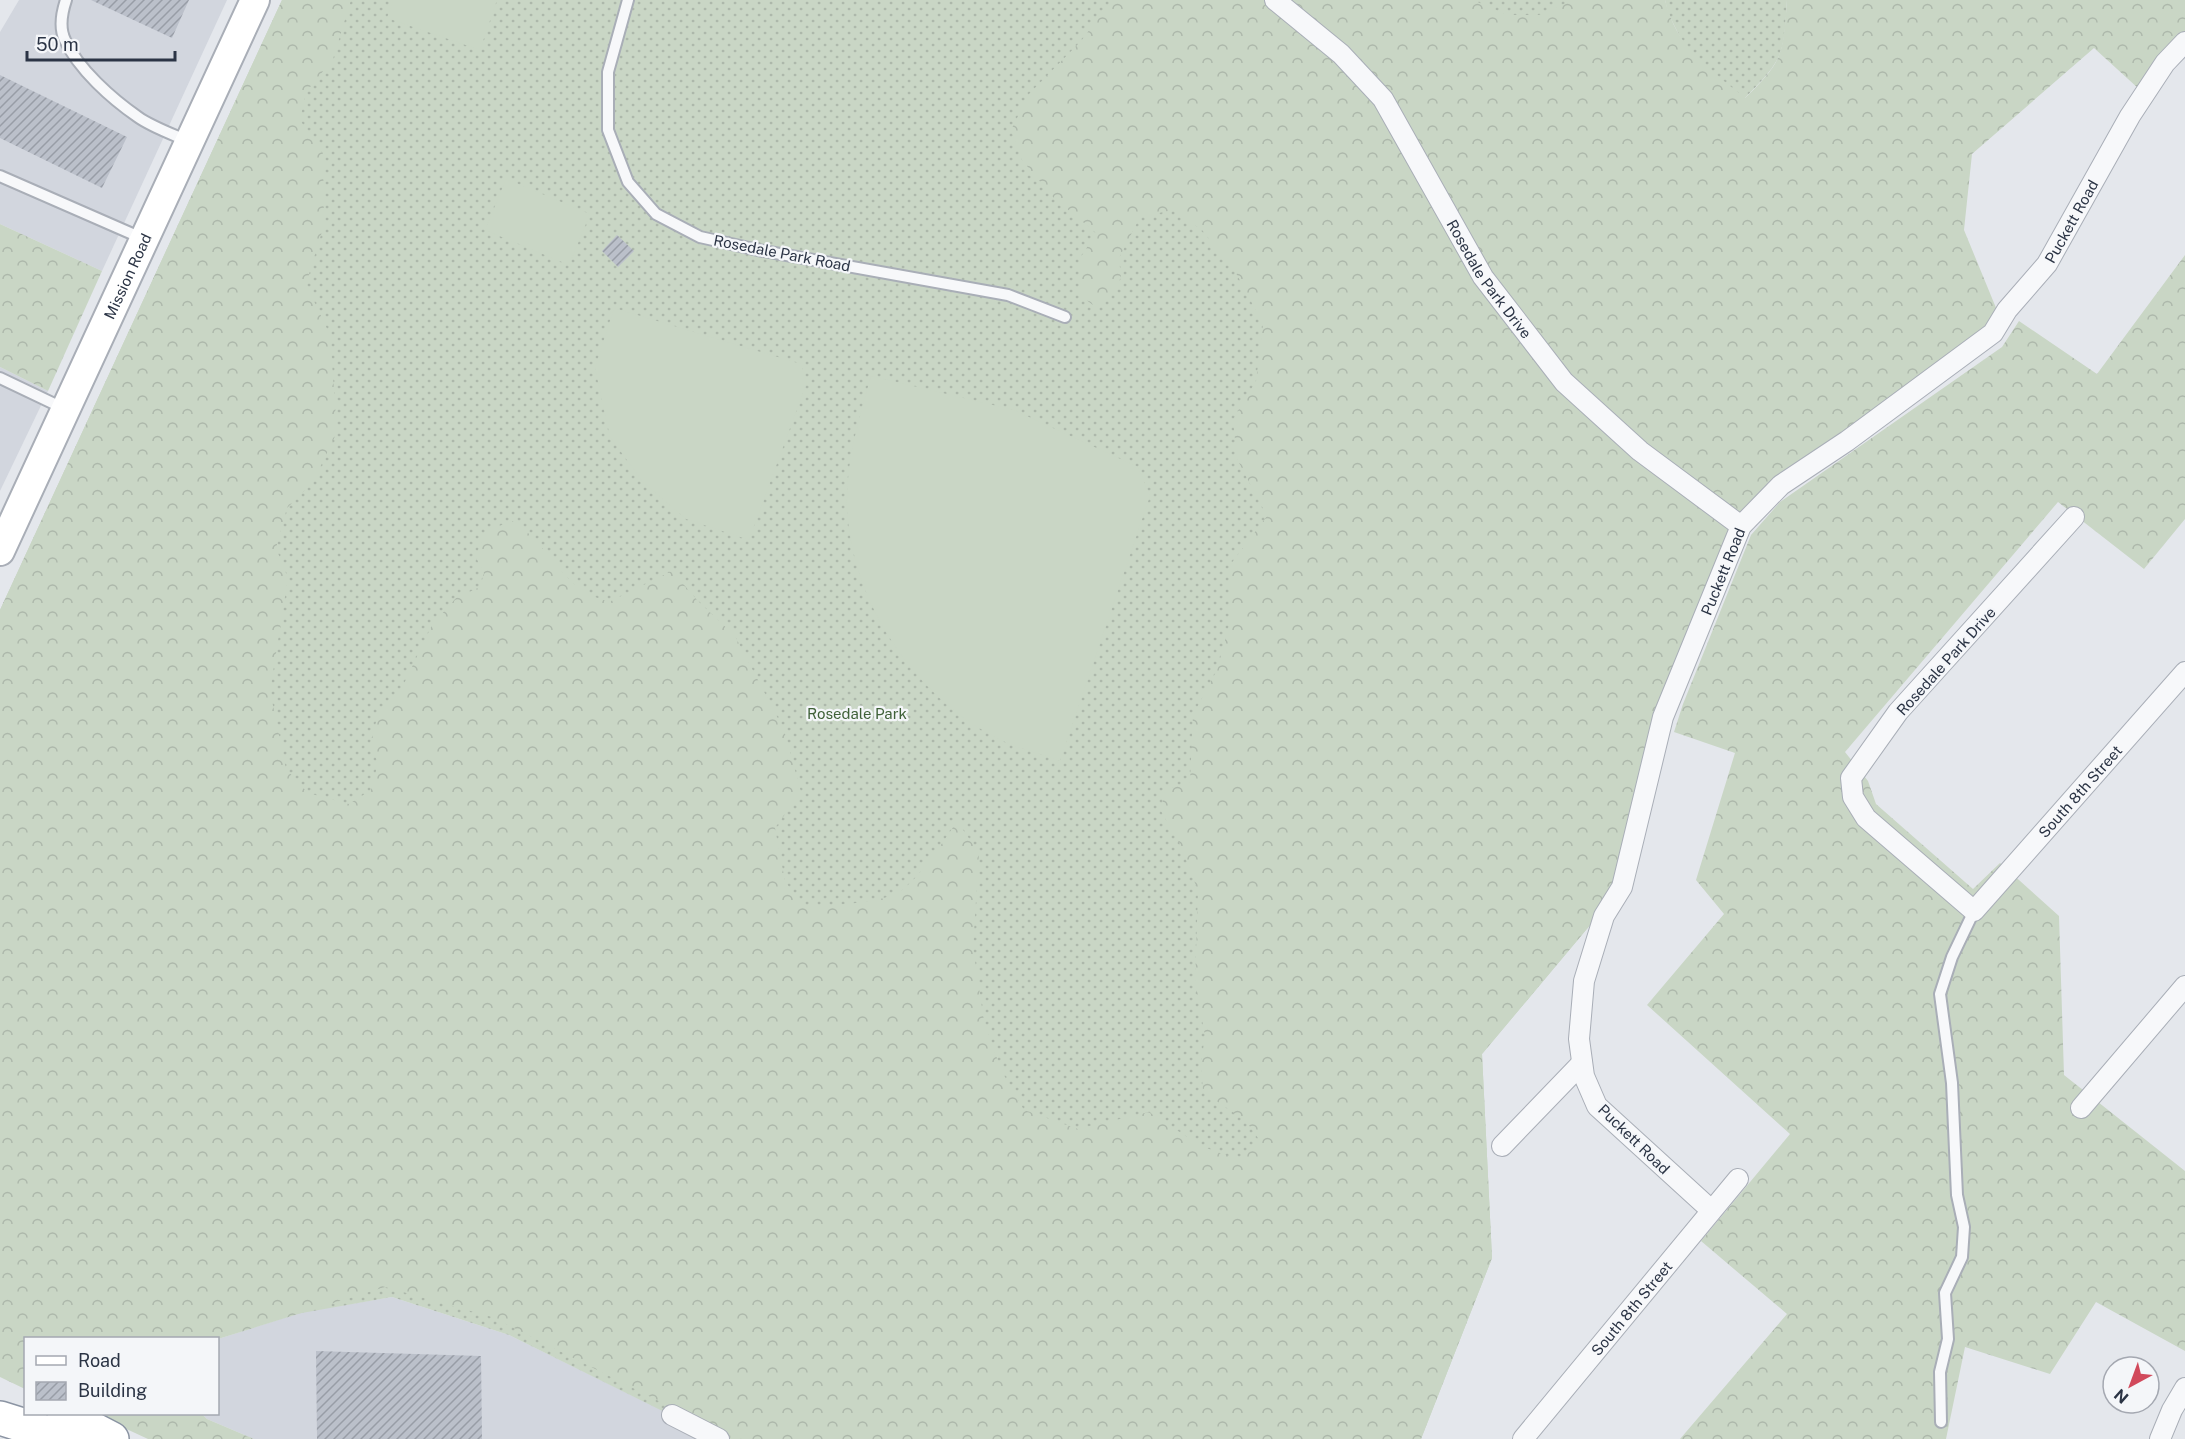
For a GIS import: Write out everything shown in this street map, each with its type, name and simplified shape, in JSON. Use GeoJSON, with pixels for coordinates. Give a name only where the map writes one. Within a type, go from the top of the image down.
{"type":"FeatureCollection","features":[{"type":"Feature","properties":{"kind":"highway"},"geometry":{"type":"LineString","coordinates":[[0,1396],[24,1401]]}},
{"type":"Feature","properties":{"kind":"highway"},"geometry":{"type":"LineString","coordinates":[[67,1415],[112,1439]]}},
{"type":"Feature","properties":{"kind":"highway"},"geometry":{"type":"LineString","coordinates":[[0,1418],[67,1439]]}},
{"type":"Feature","properties":{"kind":"main road","name":"Mission Road"},"geometry":{"type":"LineString","coordinates":[[0,551],[255,0]]}},
{"type":"Feature","properties":{"kind":"street","name":"Rosedale Park Drive"},"geometry":{"type":"LineString","coordinates":[[1275,0],[1341,54],[1383,99],[1483,278],[1564,382],[1640,451],[1741,526]]}},
{"type":"Feature","properties":{"kind":"street","name":"Puckett Road"},"geometry":{"type":"LineString","coordinates":[[1711,1210],[1597,1106],[1584,1076],[1579,1039],[1584,981],[1604,916],[1622,887],[1662,717],[1741,526],[1781,485],[1847,441],[1993,333],[2007,310],[2047,264],[2130,116],[2165,63],[2185,42]]}},
{"type":"Feature","properties":{"kind":"street","name":"Rosedale Park Drive"},"geometry":{"type":"LineString","coordinates":[[1974,911],[1866,818],[1853,797],[1851,778],[1898,712],[2074,517]]}},
{"type":"Feature","properties":{"kind":"street","name":"South 8th Street"},"geometry":{"type":"LineString","coordinates":[[1974,911],[2185,672]]}},
{"type":"Feature","properties":{"kind":"street"},"geometry":{"type":"LineString","coordinates":[[2081,1108],[2185,986]]}},
{"type":"Feature","properties":{"kind":"street"},"geometry":{"type":"LineString","coordinates":[[1502,1146],[1582,1063]]}},
{"type":"Feature","properties":{"kind":"street","name":"South 8th Street"},"geometry":{"type":"LineString","coordinates":[[1523,1439],[1738,1179]]}},
{"type":"Feature","properties":{"kind":"street"},"geometry":{"type":"LineString","coordinates":[[2160,1439],[2172,1410],[2185,1388]]}},
{"type":"Feature","properties":{"kind":"street"},"geometry":{"type":"LineString","coordinates":[[672,1415],[719,1439]]}},
{"type":"Feature","properties":{"kind":"lane"},"geometry":{"type":"LineString","coordinates":[[66,0],[62,13],[64,39],[77,59],[101,85],[139,118],[190,142]]}},
{"type":"Feature","properties":{"kind":"lane","name":"Rosedale Park Road"},"geometry":{"type":"LineString","coordinates":[[628,0],[608,72],[608,130],[628,182],[656,214],[700,237],[758,250],[1008,295],[1065,317]]}},
{"type":"Feature","properties":{"kind":"lane"},"geometry":{"type":"LineString","coordinates":[[0,176],[145,240]]}},
{"type":"Feature","properties":{"kind":"lane"},"geometry":{"type":"LineString","coordinates":[[0,378],[66,410]]}},
{"type":"Feature","properties":{"kind":"lane"},"geometry":{"type":"LineString","coordinates":[[1941,1422],[1940,1372],[1948,1339],[1945,1293],[1962,1257],[1964,1227],[1957,1195],[1952,1083],[1940,994],[1952,957],[1974,911]]}},
{"type":"Feature","properties":{"kind":"shaded area"},"geometry":{"type":"Polygon","coordinates":[[[19,0],[227,0],[102,271],[0,224],[0,32],[19,0]]]}},
{"type":"Feature","properties":{"kind":"shaded area"},"geometry":{"type":"Polygon","coordinates":[[[0,367],[48,391],[0,491],[0,367]]]}},
{"type":"Feature","properties":{"kind":"shaded area"},"geometry":{"type":"Polygon","coordinates":[[[392,1297],[509,1335],[672,1415],[743,1439],[254,1439],[207,1419],[203,1415],[219,1415],[219,1339],[303,1312],[392,1297]]]}},
{"type":"Feature","properties":{"kind":"green space","name":"Rosedale Park"},"geometry":{"type":"Polygon","coordinates":[[[282,0],[1631,0],[1684,45],[1668,13],[1665,0],[1787,0],[1785,33],[1780,55],[1768,74],[1745,98],[1741,526],[1663,717],[1622,887],[1482,1054],[1492,1258],[1421,1439],[719,1439],[509,1335],[392,1297],[189,1333],[0,610],[282,0]]]}},
{"type":"Feature","properties":{"kind":"green space","name":"Rosedale Park"},"geometry":{"type":"Polygon","coordinates":[[[282,0],[351,0],[333,59],[306,92],[300,120],[323,154],[324,225],[306,284],[330,335],[337,432],[313,482],[287,508],[276,548],[288,578],[270,691],[286,769],[308,793],[349,804],[371,790],[378,763],[370,744],[379,711],[398,696],[432,625],[456,598],[480,587],[484,573],[476,558],[481,543],[492,530],[512,521],[531,536],[573,583],[586,593],[609,602],[672,571],[698,601],[735,636],[784,730],[801,792],[775,828],[785,881],[802,906],[854,903],[893,895],[917,876],[957,821],[979,853],[973,948],[984,1021],[1001,1070],[1024,1110],[1078,1129],[1149,1112],[1201,1146],[1239,1160],[1260,1141],[1246,1121],[1203,1092],[1201,1064],[1205,1035],[1195,984],[1198,891],[1181,846],[1161,811],[1165,790],[1190,782],[1193,715],[1217,670],[1231,618],[1230,565],[1267,516],[1237,459],[1233,420],[1256,381],[1263,324],[1236,273],[1202,230],[1173,210],[1140,217],[1119,258],[1121,278],[1098,309],[1080,295],[1079,260],[1096,233],[1053,197],[1022,160],[1011,130],[1029,94],[1081,41],[1112,0],[1473,0],[1507,15],[1539,15],[1573,0],[1665,0],[1677,32],[1686,44],[1696,56],[1745,98],[1767,74],[1779,55],[1787,0],[2185,0],[2185,33],[2139,89],[2094,48],[1972,154],[1964,230],[2001,320],[1741,526],[1663,717],[1622,887],[1482,1054],[1492,1258],[1421,1439],[743,1439],[724,1434],[492,1317],[385,1287],[219,1339],[24,1337],[24,1389],[0,1377],[0,610],[282,0]]]}},
{"type":"Feature","properties":{"kind":"green space"},"geometry":{"type":"Polygon","coordinates":[[[393,0],[497,0],[480,50],[387,18],[393,0]]]}},
{"type":"Feature","properties":{"kind":"green space"},"geometry":{"type":"Polygon","coordinates":[[[506,179],[590,214],[569,265],[485,230],[506,179]]]}},
{"type":"Feature","properties":{"kind":"green space"},"geometry":{"type":"Polygon","coordinates":[[[0,224],[102,271],[48,391],[0,367],[0,224]]]}},
{"type":"Feature","properties":{"kind":"green space"},"geometry":{"type":"Polygon","coordinates":[[[2185,255],[2185,519],[2144,569],[2058,502],[1845,752],[1868,781],[1876,804],[1973,889],[2000,863],[2059,916],[2064,1075],[2185,1171],[2185,1351],[2096,1302],[2050,1374],[1965,1347],[1946,1439],[1680,1439],[1787,1314],[1701,1241],[1790,1134],[1647,1005],[1724,914],[1696,880],[1735,753],[1674,732],[1683,704],[1751,535],[1780,502],[2002,347],[2019,321],[2097,374],[2185,255]]]}},
{"type":"Feature","properties":{"kind":"green space"},"geometry":{"type":"Polygon","coordinates":[[[614,308],[801,364],[807,382],[749,540],[686,519],[643,482],[610,437],[595,368],[614,308]]]}},
{"type":"Feature","properties":{"kind":"green space"},"geometry":{"type":"Polygon","coordinates":[[[871,376],[1014,410],[1138,467],[1150,496],[1060,761],[1003,741],[965,719],[913,670],[891,640],[874,609],[860,575],[851,540],[847,505],[851,456],[871,376]]]}},
{"type":"Feature","properties":{"kind":"green space"},"geometry":{"type":"Polygon","coordinates":[[[96,1415],[203,1415],[207,1419],[254,1439],[148,1439],[96,1415]]]}},
{"type":"Feature","properties":{"kind":"building"},"geometry":{"type":"Polygon","coordinates":[[[91,0],[189,0],[172,38],[91,0]]]}},
{"type":"Feature","properties":{"kind":"building"},"geometry":{"type":"Polygon","coordinates":[[[0,75],[127,137],[102,188],[0,138],[0,75]]]}},
{"type":"Feature","properties":{"kind":"building"},"geometry":{"type":"Polygon","coordinates":[[[617,235],[634,251],[618,267],[602,251],[617,235]]]}},
{"type":"Feature","properties":{"kind":"building"},"geometry":{"type":"Polygon","coordinates":[[[316,1351],[481,1356],[482,1439],[317,1439],[316,1351]]]}}]}
